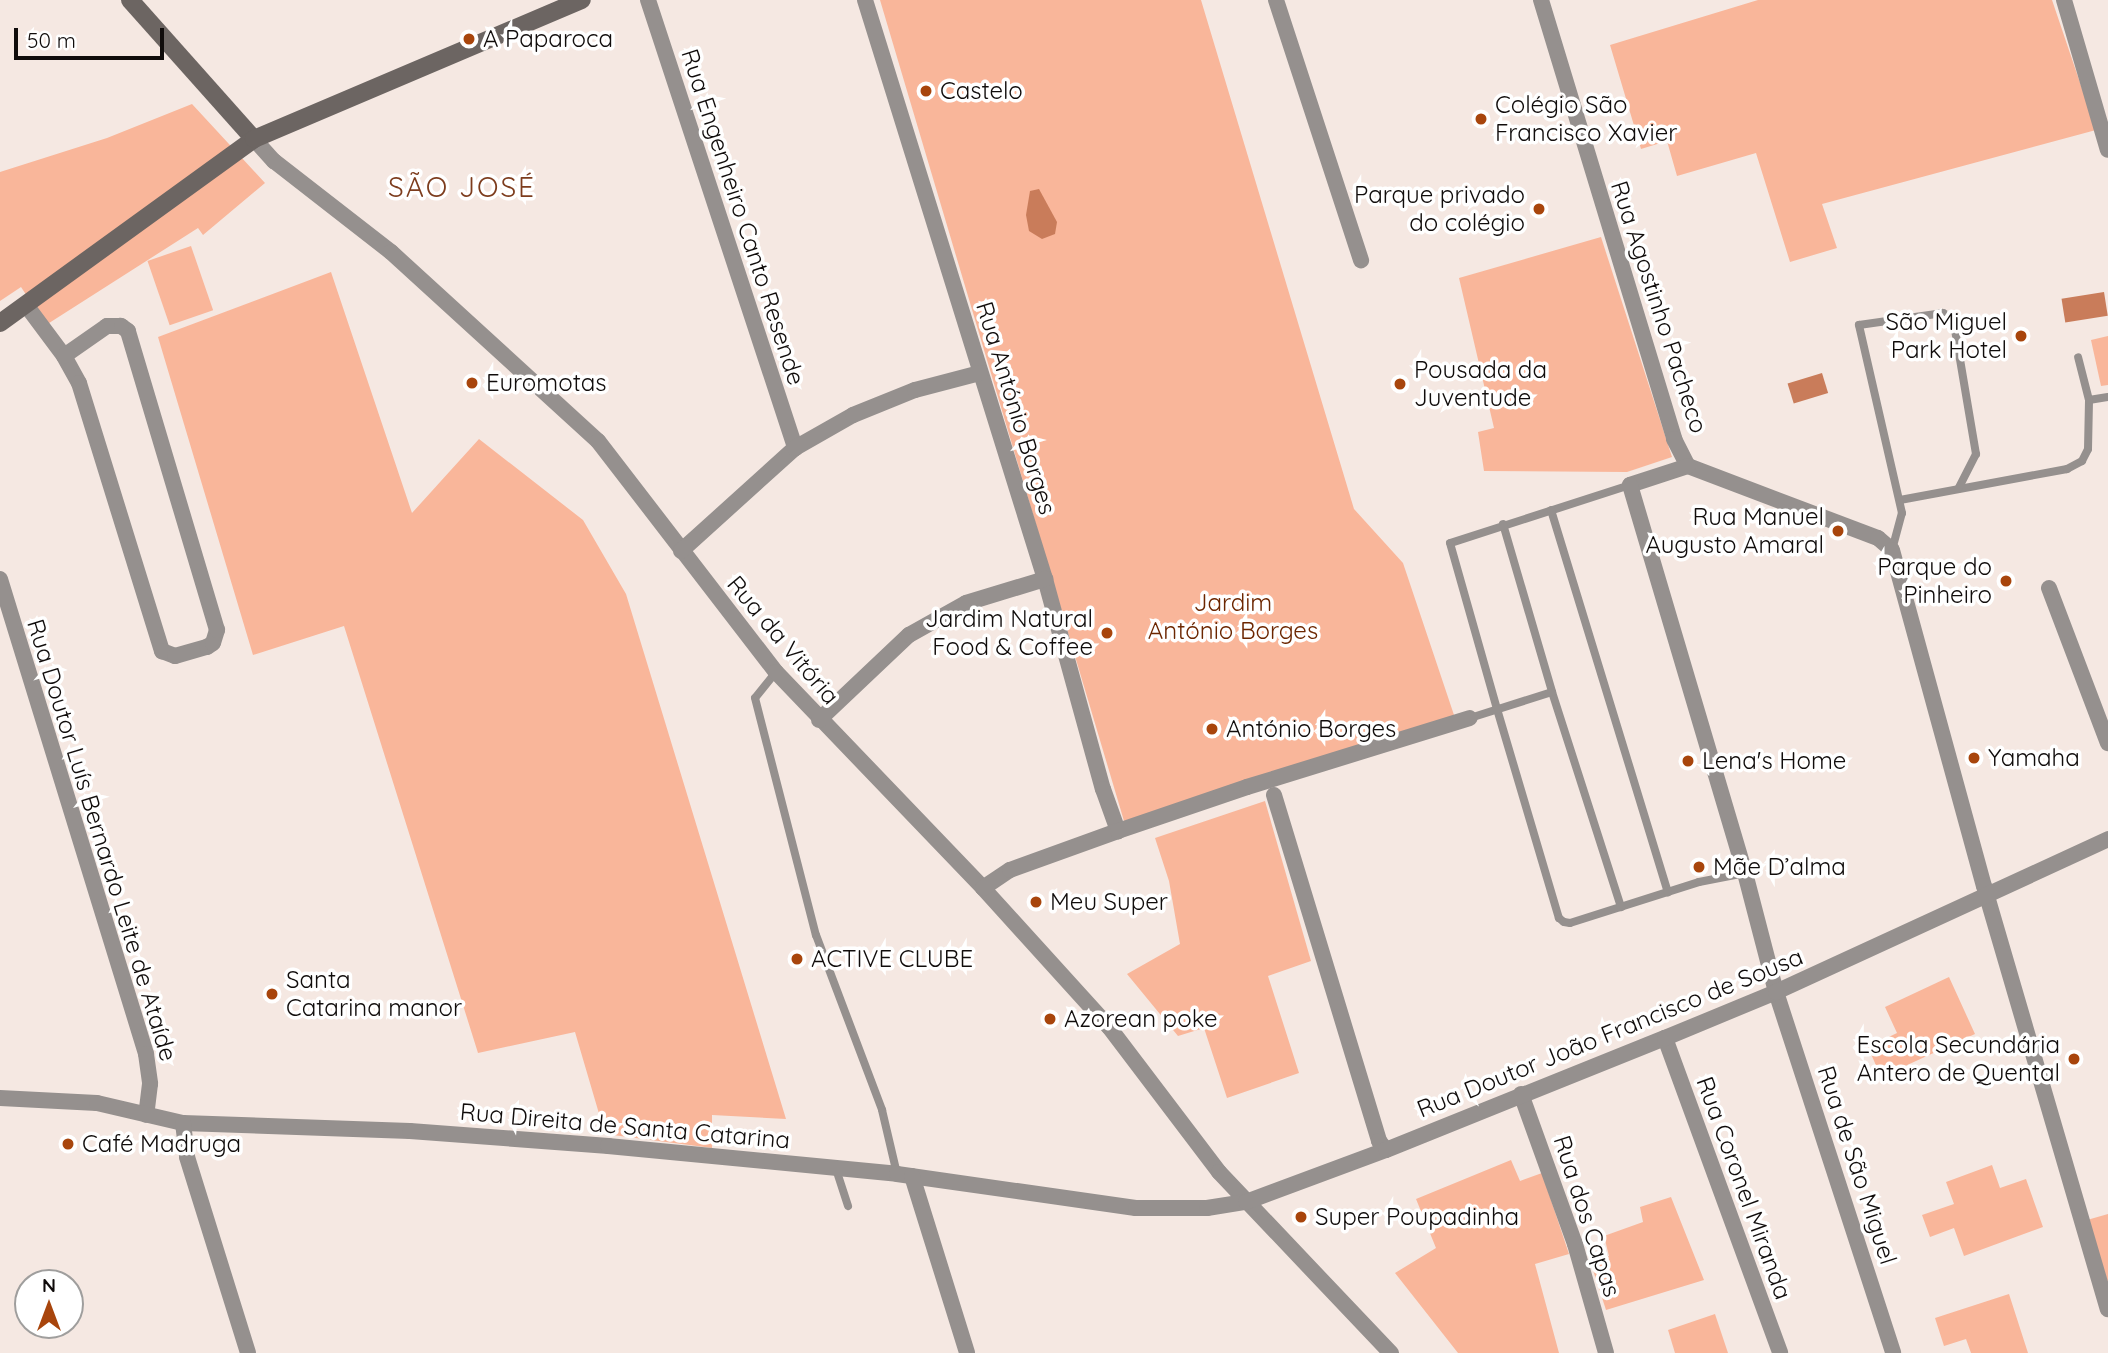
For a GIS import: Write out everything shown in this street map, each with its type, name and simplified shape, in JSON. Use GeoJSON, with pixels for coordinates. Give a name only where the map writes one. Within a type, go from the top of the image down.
{"type":"FeatureCollection","features":[{"type":"Feature","properties":{"kind":"main road"},"geometry":{"type":"LineString","coordinates":[[130,0],[254,139]]}},
{"type":"Feature","properties":{"kind":"main road"},"geometry":{"type":"LineString","coordinates":[[0,323],[254,139],[582,0]]}},
{"type":"Feature","properties":{"kind":"street","name":"Rua Engenheiro Canto Resende"},"geometry":{"type":"LineString","coordinates":[[648,0],[795,448]]}},
{"type":"Feature","properties":{"kind":"street","name":"Rua António Borges"},"geometry":{"type":"LineString","coordinates":[[865,0],[1045,579],[1103,789],[1118,831]]}},
{"type":"Feature","properties":{"kind":"street"},"geometry":{"type":"LineString","coordinates":[[1276,0],[1361,260]]}},
{"type":"Feature","properties":{"kind":"street","name":"Rua Agostinho Pacheco"},"geometry":{"type":"LineString","coordinates":[[1541,0],[1670,426],[1688,466]]}},
{"type":"Feature","properties":{"kind":"street"},"geometry":{"type":"LineString","coordinates":[[2064,0],[2108,150]]}},
{"type":"Feature","properties":{"kind":"street","name":"Rua da Vitória"},"geometry":{"type":"LineString","coordinates":[[254,139],[274,161],[391,252],[598,442],[776,672],[819,720],[983,888],[1109,1027],[1219,1172],[1391,1353]]}},
{"type":"Feature","properties":{"kind":"street"},"geometry":{"type":"LineString","coordinates":[[26,304],[64,356],[79,383],[162,651],[175,656],[207,648],[213,643],[217,630],[128,331],[121,326],[107,326],[64,356]]}},
{"type":"Feature","properties":{"kind":"street"},"geometry":{"type":"LineString","coordinates":[[681,551],[795,448],[853,415],[915,390],[980,373]]}},
{"type":"Feature","properties":{"kind":"street"},"geometry":{"type":"LineString","coordinates":[[1630,485],[1688,466],[1878,538],[1892,550],[1987,895],[2108,1309]]}},
{"type":"Feature","properties":{"kind":"street","name":"Rua de São Miguel"},"geometry":{"type":"LineString","coordinates":[[1630,485],[1745,873],[1776,992],[1893,1353]]}},
{"type":"Feature","properties":{"kind":"street"},"geometry":{"type":"LineString","coordinates":[[819,720],[909,635],[966,603],[1045,579]]}},
{"type":"Feature","properties":{"kind":"street","name":"Rua Doutor Luís Bernardo Leite de Ataíde"},"geometry":{"type":"LineString","coordinates":[[1,586],[146,1054],[150,1084],[146,1115]]}},
{"type":"Feature","properties":{"kind":"street"},"geometry":{"type":"LineString","coordinates":[[2049,588],[2108,743]]}},
{"type":"Feature","properties":{"kind":"street"},"geometry":{"type":"LineString","coordinates":[[983,888],[1010,870],[1118,831],[1247,787],[1470,718]]}},
{"type":"Feature","properties":{"kind":"street"},"geometry":{"type":"LineString","coordinates":[[1274,795],[1379,1141],[1386,1150]]}},
{"type":"Feature","properties":{"kind":"street","name":"Rua Doutor João Francisco de Sousa"},"geometry":{"type":"LineString","coordinates":[[1246,1202],[1386,1150],[1776,992],[2108,839]]}},
{"type":"Feature","properties":{"kind":"street","name":"Rua Coronel Miranda"},"geometry":{"type":"LineString","coordinates":[[1665,1038],[1780,1353]]}},
{"type":"Feature","properties":{"kind":"street","name":"Rua dos Capas"},"geometry":{"type":"LineString","coordinates":[[1521,1094],[1575,1244],[1606,1353]]}},
{"type":"Feature","properties":{"kind":"street","name":"Rua Direita de Santa Catarina"},"geometry":{"type":"LineString","coordinates":[[0,1098],[79,1101],[183,1124],[410,1131],[835,1167],[1136,1208],[1207,1208],[1246,1202]]}},
{"type":"Feature","properties":{"kind":"street"},"geometry":{"type":"LineString","coordinates":[[183,1124],[187,1157],[248,1353]]}},
{"type":"Feature","properties":{"kind":"street"},"geometry":{"type":"LineString","coordinates":[[905,1175],[967,1353]]}},
{"type":"Feature","properties":{"kind":"lane"},"geometry":{"type":"LineString","coordinates":[[1892,550],[1902,513],[1859,325],[1943,313],[1952,318],[1976,454],[1958,489]]}},
{"type":"Feature","properties":{"kind":"lane"},"geometry":{"type":"LineString","coordinates":[[1900,500],[2067,469],[2082,461],[2088,449],[2090,400],[2078,357]]}},
{"type":"Feature","properties":{"kind":"lane"},"geometry":{"type":"LineString","coordinates":[[2090,400],[2108,397]]}},
{"type":"Feature","properties":{"kind":"lane"},"geometry":{"type":"LineString","coordinates":[[1630,485],[1454,540],[1450,548],[1497,709],[1559,918],[1570,923],[1668,892],[1745,873]]}},
{"type":"Feature","properties":{"kind":"lane"},"geometry":{"type":"LineString","coordinates":[[1551,510],[1668,892]]}},
{"type":"Feature","properties":{"kind":"lane"},"geometry":{"type":"LineString","coordinates":[[1503,524],[1552,692],[1621,907]]}},
{"type":"Feature","properties":{"kind":"lane"},"geometry":{"type":"LineString","coordinates":[[776,672],[755,698],[816,935],[905,1175]]}},
{"type":"Feature","properties":{"kind":"lane"},"geometry":{"type":"LineString","coordinates":[[1470,718],[1552,692]]}},
{"type":"Feature","properties":{"kind":"lane"},"geometry":{"type":"LineString","coordinates":[[835,1167],[848,1206]]}},
{"type":"Feature","properties":{"kind":"green space","name":"Jardim António Borges"},"geometry":{"type":"Polygon","coordinates":[[[880,0],[1201,0],[1354,509],[1403,563],[1455,718],[1124,821],[880,0]]]}},
{"type":"Feature","properties":{"kind":"green space"},"geometry":{"type":"Polygon","coordinates":[[[1758,0],[2052,0],[2096,130],[1822,204],[1837,248],[1790,262],[1756,153],[1677,176],[1667,141],[1641,149],[1610,45],[1758,0]]]}},
{"type":"Feature","properties":{"kind":"green space"},"geometry":{"type":"Polygon","coordinates":[[[192,104],[265,183],[203,235],[198,228],[46,325],[21,287],[0,301],[0,172],[107,138],[192,104]]]}},
{"type":"Feature","properties":{"kind":"green space"},"geometry":{"type":"Polygon","coordinates":[[[1601,237],[1672,457],[1627,472],[1484,471],[1478,432],[1494,428],[1459,278],[1601,237]]]}},
{"type":"Feature","properties":{"kind":"green space"},"geometry":{"type":"Polygon","coordinates":[[[191,246],[213,310],[170,325],[148,261],[191,246]]]}},
{"type":"Feature","properties":{"kind":"green space"},"geometry":{"type":"Polygon","coordinates":[[[331,272],[412,513],[479,439],[583,520],[626,594],[786,1119],[712,1115],[712,1148],[605,1134],[575,1032],[478,1053],[344,626],[253,655],[158,337],[331,272]]]}},
{"type":"Feature","properties":{"kind":"green space"},"geometry":{"type":"Polygon","coordinates":[[[2108,336],[2108,385],[2101,386],[2091,340],[2108,336]]]}},
{"type":"Feature","properties":{"kind":"green space"},"geometry":{"type":"Polygon","coordinates":[[[1265,801],[1311,961],[1268,976],[1299,1073],[1227,1098],[1204,1028],[1178,1036],[1127,974],[1180,944],[1169,881],[1155,838],[1265,801]]]}},
{"type":"Feature","properties":{"kind":"green space"},"geometry":{"type":"Polygon","coordinates":[[[1949,977],[1975,1034],[1881,1077],[1868,1047],[1897,1033],[1885,1007],[1949,977]]]}},
{"type":"Feature","properties":{"kind":"green space"},"geometry":{"type":"Polygon","coordinates":[[[1511,1160],[1520,1181],[1542,1173],[1569,1254],[1535,1264],[1559,1353],[1458,1353],[1395,1273],[1436,1248],[1416,1199],[1511,1160]]]}},
{"type":"Feature","properties":{"kind":"green space"},"geometry":{"type":"Polygon","coordinates":[[[1992,1165],[2000,1188],[2026,1179],[2043,1227],[1964,1256],[1954,1228],[1930,1237],[1922,1215],[1954,1204],[1946,1182],[1992,1165]]]}},
{"type":"Feature","properties":{"kind":"green space"},"geometry":{"type":"Polygon","coordinates":[[[1671,1197],[1704,1280],[1606,1310],[1590,1261],[1609,1256],[1604,1236],[1643,1222],[1640,1207],[1671,1197]]]}},
{"type":"Feature","properties":{"kind":"green space"},"geometry":{"type":"Polygon","coordinates":[[[2108,1214],[2108,1283],[2087,1220],[2108,1214]]]}},
{"type":"Feature","properties":{"kind":"green space"},"geometry":{"type":"Polygon","coordinates":[[[2009,1294],[2028,1353],[1971,1353],[1966,1339],[1944,1346],[1935,1318],[2009,1294]]]}},
{"type":"Feature","properties":{"kind":"green space"},"geometry":{"type":"Polygon","coordinates":[[[1715,1314],[1728,1353],[1675,1353],[1668,1330],[1715,1314]]]}},
{"type":"Feature","properties":{"kind":"shaded area"},"geometry":{"type":"Polygon","coordinates":[[[1039,189],[1057,222],[1055,234],[1042,239],[1029,231],[1026,215],[1030,191],[1039,189]]]}},
{"type":"Feature","properties":{"kind":"shaded area"},"geometry":{"type":"Polygon","coordinates":[[[2104,292],[2108,316],[2065,322],[2062,299],[2104,292]]]}},
{"type":"Feature","properties":{"kind":"shaded area"},"geometry":{"type":"Polygon","coordinates":[[[1822,373],[1828,393],[1794,404],[1788,384],[1822,373]]]}},
{"type":"Feature","properties":{"kind":"place","name":"A Paparoca"},"geometry":{"type":"Point","coordinates":[469,39]}},
{"type":"Feature","properties":{"kind":"place","name":"Castelo"},"geometry":{"type":"Point","coordinates":[926,91]}},
{"type":"Feature","properties":{"kind":"place","name":"Colégio São Francisco Xavier"},"geometry":{"type":"Point","coordinates":[1481,119]}},
{"type":"Feature","properties":{"kind":"place","name":"Parque privado do colégio"},"geometry":{"type":"Point","coordinates":[1539,209]}},
{"type":"Feature","properties":{"kind":"place","name":"São Miguel Park Hotel"},"geometry":{"type":"Point","coordinates":[2021,336]}},
{"type":"Feature","properties":{"kind":"place","name":"Euromotas"},"geometry":{"type":"Point","coordinates":[472,383]}},
{"type":"Feature","properties":{"kind":"place","name":"Pousada da Juventude"},"geometry":{"type":"Point","coordinates":[1400,384]}},
{"type":"Feature","properties":{"kind":"place","name":"Rua Manuel Augusto Amaral"},"geometry":{"type":"Point","coordinates":[1838,531]}},
{"type":"Feature","properties":{"kind":"place","name":"Parque do Pinheiro"},"geometry":{"type":"Point","coordinates":[2006,581]}},
{"type":"Feature","properties":{"kind":"place","name":"Jardim Natural Food & Coffee"},"geometry":{"type":"Point","coordinates":[1107,633]}},
{"type":"Feature","properties":{"kind":"place","name":"António Borges"},"geometry":{"type":"Point","coordinates":[1212,729]}},
{"type":"Feature","properties":{"kind":"place","name":"Yamaha"},"geometry":{"type":"Point","coordinates":[1974,758]}},
{"type":"Feature","properties":{"kind":"place","name":"Lena's Home"},"geometry":{"type":"Point","coordinates":[1688,761]}},
{"type":"Feature","properties":{"kind":"place","name":"Mãe D’alma"},"geometry":{"type":"Point","coordinates":[1699,867]}},
{"type":"Feature","properties":{"kind":"place","name":"Meu Super"},"geometry":{"type":"Point","coordinates":[1036,902]}},
{"type":"Feature","properties":{"kind":"place","name":"ACTIVE CLUBE"},"geometry":{"type":"Point","coordinates":[797,959]}},
{"type":"Feature","properties":{"kind":"place","name":"Santa Catarina manor"},"geometry":{"type":"Point","coordinates":[272,994]}},
{"type":"Feature","properties":{"kind":"place","name":"Azorean poke"},"geometry":{"type":"Point","coordinates":[1050,1019]}},
{"type":"Feature","properties":{"kind":"place","name":"Escola Secundária Antero de Quental"},"geometry":{"type":"Point","coordinates":[2074,1059]}},
{"type":"Feature","properties":{"kind":"place","name":"Café Madruga"},"geometry":{"type":"Point","coordinates":[68,1144]}},
{"type":"Feature","properties":{"kind":"place","name":"Super Poupadinha"},"geometry":{"type":"Point","coordinates":[1301,1217]}},
{"type":"Feature","properties":{"kind":"district","name":"SÃO JOSÉ"},"geometry":{"type":"Point","coordinates":[462,187]}}]}
